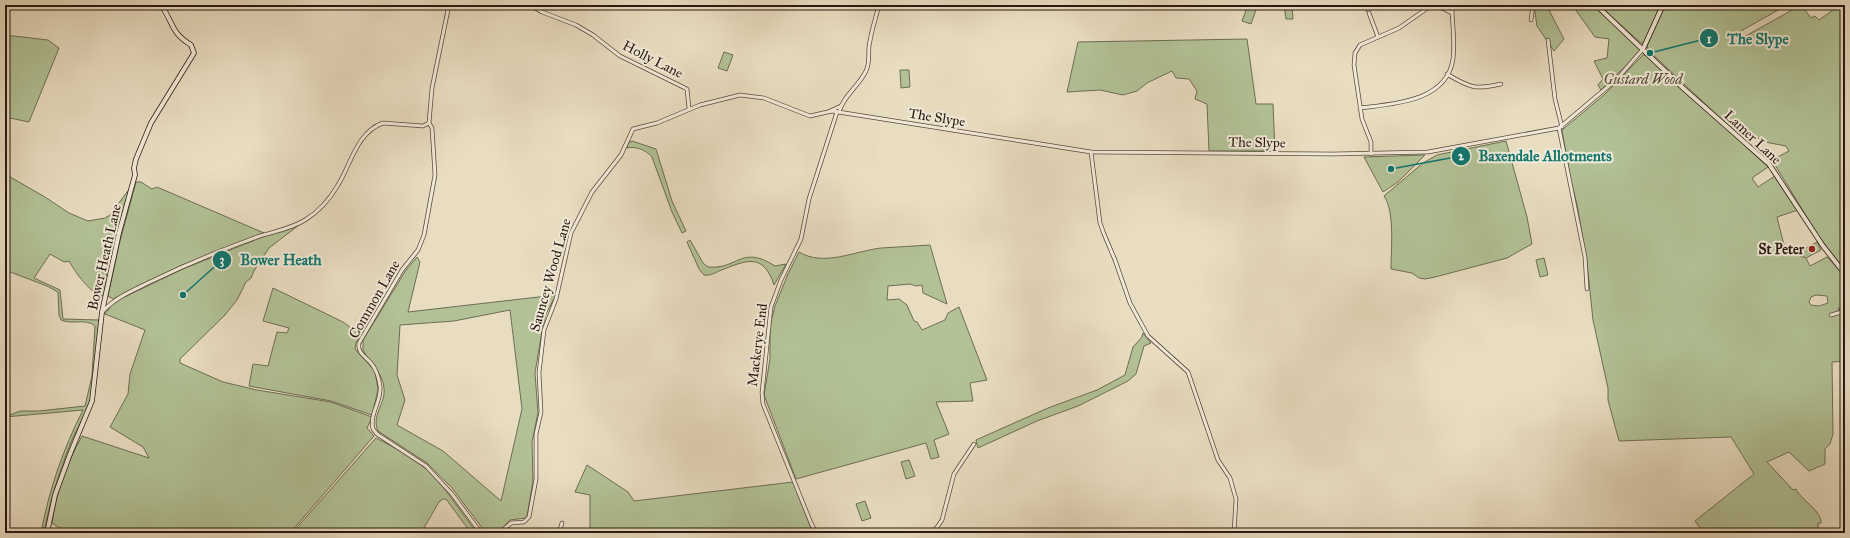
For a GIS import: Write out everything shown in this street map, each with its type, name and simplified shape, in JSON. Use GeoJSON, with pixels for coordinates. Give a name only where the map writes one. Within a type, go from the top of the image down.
{"type":"FeatureCollection","features":[{"type":"Feature","properties":{"kind":"main road","name":"Bower Heath Lane"},"geometry":{"type":"LineString","coordinates":[[47,533],[55,496],[70,454],[92,401],[102,312],[119,233],[135,175],[134,168],[136,159],[158,110],[194,54],[191,44],[180,38],[175,32],[166,12],[161,5]]}},
{"type":"Feature","properties":{"kind":"main road","name":"Lamer Lane"},"geometry":{"type":"LineString","coordinates":[[1596,5],[1701,104],[1769,164],[1822,246],[1845,274]]}},
{"type":"Feature","properties":{"kind":"main road"},"geometry":{"type":"LineString","coordinates":[[1644,49],[1663,5]]}},
{"type":"Feature","properties":{"kind":"street"},"geometry":{"type":"LineString","coordinates":[[102,312],[119,296],[208,256],[304,221],[325,203],[339,185],[354,151],[368,133],[377,125],[383,123],[423,126],[429,123],[432,88],[449,5]]}},
{"type":"Feature","properties":{"kind":"street","name":"Holly Lane"},"geometry":{"type":"LineString","coordinates":[[530,5],[542,12],[576,25],[593,35],[620,56],[687,89],[689,108]]}},
{"type":"Feature","properties":{"kind":"street"},"geometry":{"type":"LineString","coordinates":[[841,106],[868,67],[870,58],[870,40],[880,5]]}},
{"type":"Feature","properties":{"kind":"street"},"geometry":{"type":"LineString","coordinates":[[1365,5],[1378,37]]}},
{"type":"Feature","properties":{"kind":"street"},"geometry":{"type":"LineString","coordinates":[[1371,154],[1372,144],[1363,124],[1360,108],[1354,65],[1355,53],[1360,44],[1399,28],[1432,5]]}},
{"type":"Feature","properties":{"kind":"street"},"geometry":{"type":"LineString","coordinates":[[1436,5],[1452,13]]}},
{"type":"Feature","properties":{"kind":"street"},"geometry":{"type":"LineString","coordinates":[[1360,108],[1402,103],[1414,99],[1429,92],[1448,74],[1453,60],[1453,5]]}},
{"type":"Feature","properties":{"kind":"street"},"geometry":{"type":"LineString","coordinates":[[1531,20],[1533,5]]}},
{"type":"Feature","properties":{"kind":"street"},"geometry":{"type":"LineString","coordinates":[[1548,40],[1555,99],[1585,257],[1587,289]]}},
{"type":"Feature","properties":{"kind":"street"},"geometry":{"type":"LineString","coordinates":[[1561,128],[1617,79],[1644,49]]}},
{"type":"Feature","properties":{"kind":"street"},"geometry":{"type":"LineString","coordinates":[[1448,74],[1472,88],[1482,88],[1501,84]]}},
{"type":"Feature","properties":{"kind":"street","name":"Sauncey Wood Lane"},"geometry":{"type":"LineString","coordinates":[[499,533],[511,523],[524,522],[529,517],[536,479],[536,434],[541,412],[539,373],[544,330],[556,299],[571,233],[592,192],[621,156],[632,129],[662,121],[689,108],[740,95],[764,98],[810,116],[830,111],[841,106]]}},
{"type":"Feature","properties":{"kind":"street","name":"Mackerye End"},"geometry":{"type":"LineString","coordinates":[[816,533],[813,529],[764,404],[762,388],[771,307],[781,280],[801,239],[809,199],[841,106]]}},
{"type":"Feature","properties":{"kind":"street","name":"Sauncey Wood Lane"},"geometry":{"type":"LineString","coordinates":[[830,111],[838,112]]}},
{"type":"Feature","properties":{"kind":"street","name":"The Slype"},"geometry":{"type":"LineString","coordinates":[[838,112],[1091,152],[1371,154],[1428,152],[1561,128]]}},
{"type":"Feature","properties":{"kind":"street","name":"Common Lane"},"geometry":{"type":"LineString","coordinates":[[429,123],[432,128],[435,175],[424,235],[418,250],[402,270],[358,347],[363,356],[372,363],[380,386],[380,395],[373,416],[373,429],[377,434],[408,452],[435,475],[480,533]]}},
{"type":"Feature","properties":{"kind":"street"},"geometry":{"type":"LineString","coordinates":[[1091,152],[1100,223],[1104,234],[1130,303],[1148,336],[1188,372],[1218,460],[1230,478],[1236,499],[1234,533]]}},
{"type":"Feature","properties":{"kind":"street"},"geometry":{"type":"LineString","coordinates":[[105,299],[111,302]]}},
{"type":"Feature","properties":{"kind":"street"},"geometry":{"type":"LineString","coordinates":[[1832,315],[1845,311]]}},
{"type":"Feature","properties":{"kind":"street"},"geometry":{"type":"LineString","coordinates":[[933,533],[942,520],[954,474],[974,444]]}},
{"type":"Feature","properties":{"kind":"street"},"geometry":{"type":"LineString","coordinates":[[559,533],[562,523]]}},
{"type":"Feature","properties":{"kind":"green space"},"geometry":{"type":"Polygon","coordinates":[[[1248,5],[1257,7],[1251,24],[1242,21],[1248,5]]]}},
{"type":"Feature","properties":{"kind":"green space"},"geometry":{"type":"Polygon","coordinates":[[[1284,5],[1292,5],[1293,19],[1286,19],[1284,5]]]}},
{"type":"Feature","properties":{"kind":"green space"},"geometry":{"type":"Polygon","coordinates":[[[1534,5],[1557,5],[1549,10],[1564,39],[1554,51],[1537,26],[1534,5]]]}},
{"type":"Feature","properties":{"kind":"green space","name":"Gustard Wood"},"geometry":{"type":"Polygon","coordinates":[[[1572,5],[1593,5],[1640,48],[1640,52],[1601,90],[1598,85],[1603,79],[1594,61],[1607,58],[1609,39],[1595,37],[1572,5]]]}},
{"type":"Feature","properties":{"kind":"green space","name":"Gustard Wood"},"geometry":{"type":"Polygon","coordinates":[[[1599,5],[1661,5],[1644,43],[1641,43],[1599,5]]]}},
{"type":"Feature","properties":{"kind":"green space"},"geometry":{"type":"Polygon","coordinates":[[[1665,5],[1787,5],[1732,36],[1735,42],[1801,5],[1811,18],[1815,16],[1819,20],[1840,5],[1845,5],[1845,270],[1819,237],[1772,160],[1789,151],[1786,146],[1765,142],[1736,125],[1734,131],[1648,50],[1647,45],[1665,5]]]}},
{"type":"Feature","properties":{"kind":"green space"},"geometry":{"type":"Polygon","coordinates":[[[5,35],[48,40],[59,48],[29,122],[5,117],[5,35]]]}},
{"type":"Feature","properties":{"kind":"green space"},"geometry":{"type":"Polygon","coordinates":[[[1247,39],[1256,104],[1273,104],[1275,151],[1209,151],[1207,104],[1195,99],[1197,91],[1189,79],[1176,78],[1172,71],[1147,83],[1137,91],[1123,95],[1100,90],[1067,92],[1078,42],[1247,39]]]}},
{"type":"Feature","properties":{"kind":"green space"},"geometry":{"type":"Polygon","coordinates":[[[724,52],[733,55],[727,71],[718,68],[724,52]]]}},
{"type":"Feature","properties":{"kind":"green space"},"geometry":{"type":"Polygon","coordinates":[[[1643,55],[1646,55],[1768,167],[1752,178],[1758,187],[1775,176],[1798,210],[1777,217],[1785,249],[1805,258],[1801,251],[1817,242],[1821,250],[1806,258],[1810,266],[1827,257],[1845,276],[1845,310],[1838,308],[1843,322],[1845,322],[1845,361],[1832,362],[1833,434],[1830,444],[1825,449],[1825,464],[1809,471],[1789,452],[1767,462],[1793,490],[1796,489],[1818,514],[1821,523],[1818,524],[1820,529],[1819,533],[1704,533],[1695,521],[1754,474],[1731,437],[1619,441],[1608,400],[1608,388],[1593,320],[1587,263],[1562,130],[1604,95],[1643,55]],[[1816,295],[1811,297],[1809,302],[1811,305],[1819,306],[1828,303],[1827,296],[1816,295]]]}},
{"type":"Feature","properties":{"kind":"green space"},"geometry":{"type":"Polygon","coordinates":[[[900,70],[909,70],[910,87],[901,88],[900,70]]]}},
{"type":"Feature","properties":{"kind":"green space"},"geometry":{"type":"Polygon","coordinates":[[[632,141],[656,149],[672,201],[686,231],[682,233],[672,212],[652,157],[641,149],[627,148],[628,143],[632,141]]]}},
{"type":"Feature","properties":{"kind":"green space"},"geometry":{"type":"Polygon","coordinates":[[[1506,141],[1527,217],[1532,244],[1507,258],[1425,279],[1419,278],[1412,273],[1391,269],[1391,220],[1390,211],[1384,196],[1423,163],[1437,155],[1506,141]]]}},
{"type":"Feature","properties":{"kind":"green space"},"geometry":{"type":"Polygon","coordinates":[[[1425,155],[1398,182],[1383,192],[1364,157],[1425,155]]]}},
{"type":"Feature","properties":{"kind":"green space"},"geometry":{"type":"Polygon","coordinates":[[[5,174],[69,213],[88,221],[105,218],[110,215],[130,188],[115,249],[97,262],[107,272],[104,296],[99,295],[89,288],[69,261],[64,262],[50,254],[34,278],[60,290],[63,319],[99,320],[96,372],[93,393],[86,413],[71,442],[52,498],[44,533],[41,533],[53,485],[69,440],[83,410],[5,417],[20,411],[39,411],[85,406],[92,376],[95,326],[88,322],[69,322],[61,320],[59,315],[58,292],[47,286],[5,270],[5,174]]]}},
{"type":"Feature","properties":{"kind":"green space"},"geometry":{"type":"Polygon","coordinates":[[[136,182],[141,182],[152,189],[157,187],[264,233],[180,266],[113,299],[108,296],[119,245],[136,182]]]}},
{"type":"Feature","properties":{"kind":"green space"},"geometry":{"type":"Polygon","coordinates":[[[299,225],[269,248],[255,269],[251,278],[246,282],[237,300],[225,315],[180,359],[180,363],[223,382],[257,390],[331,402],[372,417],[367,428],[374,436],[290,533],[67,533],[52,523],[56,500],[63,478],[82,436],[149,458],[143,447],[110,427],[128,394],[130,374],[145,330],[105,314],[114,302],[183,269],[265,236],[299,225]]]}},
{"type":"Feature","properties":{"kind":"green space"},"geometry":{"type":"Polygon","coordinates":[[[690,240],[703,263],[708,267],[726,265],[747,257],[754,257],[764,260],[775,266],[786,264],[774,285],[770,274],[764,267],[759,263],[752,262],[737,264],[712,274],[704,275],[699,269],[687,242],[690,240]]]}},
{"type":"Feature","properties":{"kind":"green space"},"geometry":{"type":"Polygon","coordinates":[[[930,245],[947,304],[923,293],[922,285],[916,286],[910,284],[888,286],[887,300],[899,299],[907,305],[914,321],[917,322],[922,330],[945,320],[948,313],[959,307],[987,380],[970,383],[973,401],[936,402],[949,434],[934,440],[939,457],[931,459],[926,443],[796,479],[764,395],[770,359],[770,326],[775,306],[799,252],[819,258],[829,258],[881,248],[930,245]]]}},
{"type":"Feature","properties":{"kind":"green space"},"geometry":{"type":"Polygon","coordinates":[[[417,257],[420,262],[408,312],[556,295],[546,314],[535,373],[538,413],[532,442],[533,481],[527,516],[526,518],[510,520],[498,533],[486,533],[452,488],[427,463],[378,431],[376,420],[383,399],[384,388],[381,377],[363,350],[363,340],[406,270],[417,257]],[[510,310],[454,321],[400,325],[397,375],[405,400],[397,425],[443,451],[501,501],[522,409],[510,310]]]}},
{"type":"Feature","properties":{"kind":"green space"},"geometry":{"type":"Polygon","coordinates":[[[1544,258],[1548,275],[1540,277],[1536,260],[1544,258]]]}},
{"type":"Feature","properties":{"kind":"green space"},"geometry":{"type":"Polygon","coordinates":[[[273,288],[343,322],[361,335],[356,343],[355,349],[375,371],[378,390],[372,415],[331,401],[249,386],[253,364],[268,366],[277,332],[287,333],[289,328],[263,321],[273,288]]]}},
{"type":"Feature","properties":{"kind":"green space"},"geometry":{"type":"Polygon","coordinates":[[[1143,333],[1151,343],[1144,346],[1136,374],[1128,381],[1078,406],[1037,421],[978,448],[976,440],[1048,408],[1097,390],[1125,375],[1133,347],[1142,337],[1143,333]]]}},
{"type":"Feature","properties":{"kind":"green space"},"geometry":{"type":"Polygon","coordinates":[[[376,438],[403,452],[429,471],[441,484],[477,533],[471,533],[446,499],[443,499],[439,502],[421,533],[292,533],[376,438]]]}},
{"type":"Feature","properties":{"kind":"green space"},"geometry":{"type":"Polygon","coordinates":[[[909,460],[915,476],[906,479],[901,462],[909,460]]]}},
{"type":"Feature","properties":{"kind":"green space"},"geometry":{"type":"Polygon","coordinates":[[[587,465],[628,492],[634,501],[793,482],[811,528],[810,531],[805,530],[786,533],[590,533],[590,495],[575,492],[587,465]]]}},
{"type":"Feature","properties":{"kind":"green space"},"geometry":{"type":"Polygon","coordinates":[[[865,501],[871,518],[862,521],[856,504],[865,501]]]}},
{"type":"Feature","properties":{"kind":"place","name":"The Slype"},"geometry":{"type":"Point","coordinates":[1650,53]}},
{"type":"Feature","properties":{"kind":"place","name":"Baxendale Allotments"},"geometry":{"type":"Point","coordinates":[1391,169]}},
{"type":"Feature","properties":{"kind":"place","name":"St Peter"},"geometry":{"type":"Point","coordinates":[1812,249]}},
{"type":"Feature","properties":{"kind":"place","name":"Bower Heath"},"geometry":{"type":"Point","coordinates":[183,295]}}]}
